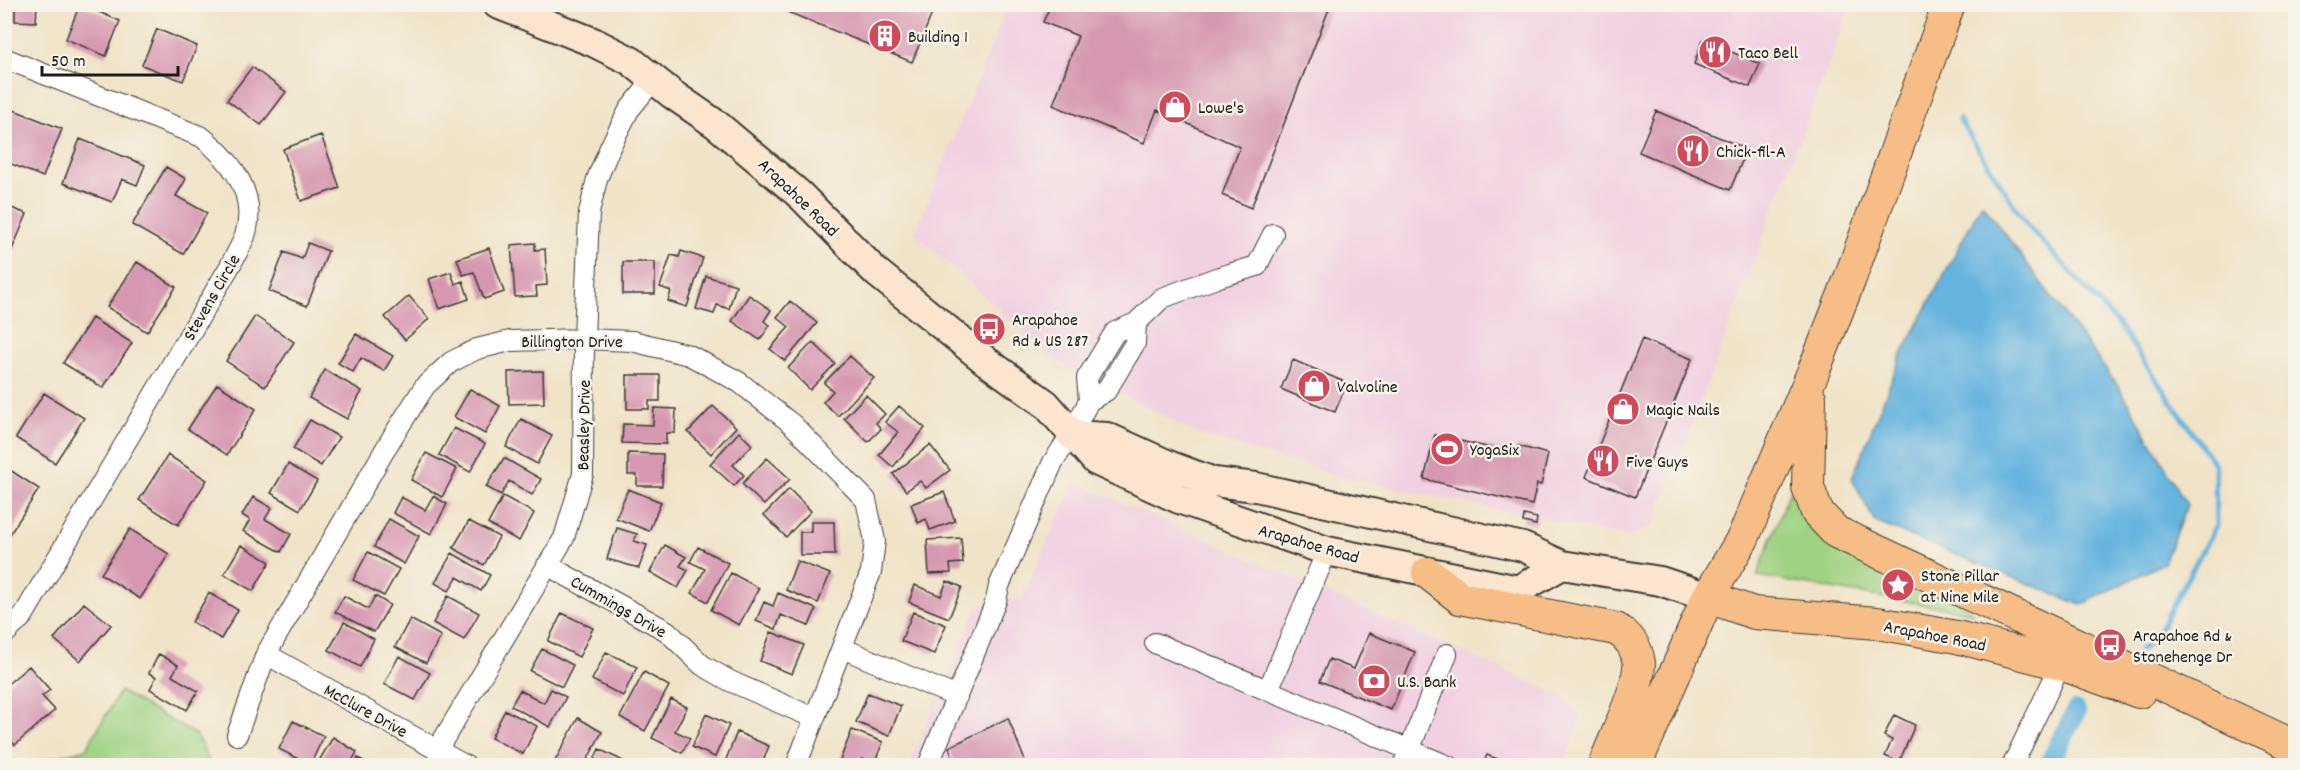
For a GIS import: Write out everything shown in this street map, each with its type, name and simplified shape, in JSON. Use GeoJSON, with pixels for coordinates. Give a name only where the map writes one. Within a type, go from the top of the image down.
{"type":"FeatureCollection","features":[{"type":"Feature","properties":{"kind":"main road","name":"Arapahoe Road"},"geometry":{"type":"LineString","coordinates":[[497,4],[593,42],[631,61],[758,157],[800,195],[876,272],[986,361],[1046,404],[1071,435],[1096,460],[1179,499],[1327,551],[1518,590],[1562,565]]}},
{"type":"Feature","properties":{"kind":"main road"},"geometry":{"type":"LineString","coordinates":[[1635,765],[1708,597],[1743,538],[1814,370],[1849,281],[1949,4]]}},
{"type":"Feature","properties":{"kind":"main road"},"geometry":{"type":"LineString","coordinates":[[1814,370],[1809,406],[1808,487],[1817,512],[1836,532],[2295,747]]}},
{"type":"Feature","properties":{"kind":"main road","name":"Arapahoe Road"},"geometry":{"type":"LineString","coordinates":[[1071,435],[1107,437],[1171,466],[1214,482],[1256,487],[1523,547],[1562,565],[1660,582],[1754,613],[1904,627],[1957,637],[2061,664],[2130,688],[2295,754]]}},
{"type":"Feature","properties":{"kind":"main road"},"geometry":{"type":"LineString","coordinates":[[1428,573],[1460,598],[1616,629],[1628,638],[1637,656],[1637,678],[1604,765]]}},
{"type":"Feature","properties":{"kind":"street","name":"Stevens Circle"},"geometry":{"type":"LineString","coordinates":[[4,58],[202,137],[224,155],[240,179],[247,206],[245,234],[230,266],[23,616],[4,635]]}},
{"type":"Feature","properties":{"kind":"street","name":"Beasley Drive"},"geometry":{"type":"LineString","coordinates":[[437,750],[564,538],[584,474],[584,339],[589,213],[597,179],[629,110],[654,79]]}},
{"type":"Feature","properties":{"kind":"street"},"geometry":{"type":"LineString","coordinates":[[928,765],[996,601],[999,586],[1053,462],[1089,401],[1106,391],[1135,343],[1136,323],[1161,298],[1257,266],[1273,234]]}},
{"type":"Feature","properties":{"kind":"street","name":"Billington Drive"},"geometry":{"type":"LineString","coordinates":[[237,735],[266,654],[387,446],[425,387],[451,362],[477,350],[510,341],[584,339],[632,342],[689,356],[739,382],[792,424],[866,501],[875,541],[871,572],[796,765]]}},
{"type":"Feature","properties":{"kind":"street"},"geometry":{"type":"LineString","coordinates":[[1268,690],[1327,551]]}},
{"type":"Feature","properties":{"kind":"street","name":"Cummings Drive"},"geometry":{"type":"LineString","coordinates":[[547,565],[667,631],[702,665],[730,681],[814,718]]}},
{"type":"Feature","properties":{"kind":"street"},"geometry":{"type":"LineString","coordinates":[[1155,643],[1268,690],[1407,758],[1448,765]]}},
{"type":"Feature","properties":{"kind":"street"},"geometry":{"type":"LineString","coordinates":[[842,648],[957,697]]}},
{"type":"Feature","properties":{"kind":"street","name":"McClure Drive"},"geometry":{"type":"LineString","coordinates":[[266,654],[466,765]]}},
{"type":"Feature","properties":{"kind":"street"},"geometry":{"type":"LineString","coordinates":[[1407,758],[1447,654]]}},
{"type":"Feature","properties":{"kind":"street"},"geometry":{"type":"LineString","coordinates":[[2012,765],[2061,664]]}},
{"type":"Feature","properties":{"kind":"shaded area"},"geometry":{"type":"Polygon","coordinates":[[[1008,5],[1851,5],[1653,526],[1627,537],[1339,476],[1201,435],[1055,360],[915,233],[1008,5]]]}},
{"type":"Feature","properties":{"kind":"shaded area"},"geometry":{"type":"Polygon","coordinates":[[[1075,482],[1562,696],[1580,719],[1563,765],[909,766],[977,607],[1022,598],[1075,482]]]}},
{"type":"Feature","properties":{"kind":"green space"},"geometry":{"type":"Polygon","coordinates":[[[1796,475],[1801,489],[1974,613],[1757,576],[1796,475]]]}},
{"type":"Feature","properties":{"kind":"green space"},"geometry":{"type":"Polygon","coordinates":[[[120,691],[196,735],[209,761],[215,765],[36,765],[35,763],[86,749],[120,691]]]}},
{"type":"Feature","properties":{"kind":"water"},"geometry":{"type":"Polygon","coordinates":[[[1982,203],[2121,390],[2187,505],[2164,563],[2081,605],[1875,522],[1852,479],[1901,356],[1982,203]]]}},
{"type":"Feature","properties":{"kind":"building"},"geometry":{"type":"Polygon","coordinates":[[[4,4],[37,4],[36,22],[15,21],[15,9],[4,8],[4,4]]]}},
{"type":"Feature","properties":{"kind":"building"},"geometry":{"type":"Polygon","coordinates":[[[80,4],[120,21],[106,56],[66,39],[80,4]]]}},
{"type":"Feature","properties":{"kind":"building","name":"Building 1"},"geometry":{"type":"Polygon","coordinates":[[[923,4],[934,9],[912,62],[770,5],[923,4]]]}},
{"type":"Feature","properties":{"kind":"building","name":"Lowe's"},"geometry":{"type":"Polygon","coordinates":[[[1051,4],[1331,4],[1251,208],[1222,195],[1240,147],[1157,110],[1144,143],[1053,105],[1078,36],[1043,22],[1051,4]]]}},
{"type":"Feature","properties":{"kind":"building"},"geometry":{"type":"Polygon","coordinates":[[[157,29],[197,46],[183,81],[142,65],[157,29]]]}},
{"type":"Feature","properties":{"kind":"building","name":"Taco Bell"},"geometry":{"type":"Polygon","coordinates":[[[1703,40],[1760,64],[1750,87],[1694,64],[1703,40]]]}},
{"type":"Feature","properties":{"kind":"building"},"geometry":{"type":"Polygon","coordinates":[[[252,67],[286,92],[261,125],[227,100],[252,67]]]}},
{"type":"Feature","properties":{"kind":"building"},"geometry":{"type":"Polygon","coordinates":[[[9,108],[62,129],[43,177],[4,161],[4,120],[9,108]]]}},
{"type":"Feature","properties":{"kind":"building","name":"Chick-fil-A"},"geometry":{"type":"Polygon","coordinates":[[[1656,111],[1747,149],[1730,190],[1639,152],[1656,111]]]}},
{"type":"Feature","properties":{"kind":"building"},"geometry":{"type":"Polygon","coordinates":[[[321,135],[340,188],[301,201],[283,149],[321,135]]]}},
{"type":"Feature","properties":{"kind":"building"},"geometry":{"type":"Polygon","coordinates":[[[80,139],[145,165],[137,185],[122,179],[112,202],[63,183],[80,139]]]}},
{"type":"Feature","properties":{"kind":"building"},"geometry":{"type":"Polygon","coordinates":[[[166,167],[186,179],[176,196],[207,213],[183,254],[132,225],[166,167]]]}},
{"type":"Feature","properties":{"kind":"building"},"geometry":{"type":"Polygon","coordinates":[[[4,205],[27,214],[9,257],[4,255],[4,205]]]}},
{"type":"Feature","properties":{"kind":"building"},"geometry":{"type":"Polygon","coordinates":[[[308,243],[328,251],[307,306],[269,291],[284,252],[302,259],[308,243]]]}},
{"type":"Feature","properties":{"kind":"building"},"geometry":{"type":"Polygon","coordinates":[[[535,243],[535,250],[545,249],[547,285],[536,286],[537,296],[515,297],[511,245],[535,243]]]}},
{"type":"Feature","properties":{"kind":"building"},"geometry":{"type":"Polygon","coordinates":[[[489,248],[504,292],[484,299],[474,272],[463,275],[457,259],[489,248]]]}},
{"type":"Feature","properties":{"kind":"building"},"geometry":{"type":"Polygon","coordinates":[[[681,251],[703,258],[687,307],[668,301],[671,291],[660,287],[671,255],[679,257],[681,251]]]}},
{"type":"Feature","properties":{"kind":"building"},"geometry":{"type":"Polygon","coordinates":[[[137,262],[176,287],[147,332],[107,307],[137,262]]]}},
{"type":"Feature","properties":{"kind":"building"},"geometry":{"type":"Polygon","coordinates":[[[623,262],[655,262],[655,294],[623,294],[623,262]]]}},
{"type":"Feature","properties":{"kind":"building"},"geometry":{"type":"Polygon","coordinates":[[[451,272],[455,284],[463,281],[469,299],[439,309],[429,279],[451,272]]]}},
{"type":"Feature","properties":{"kind":"building"},"geometry":{"type":"Polygon","coordinates":[[[706,276],[736,285],[729,309],[717,305],[714,314],[696,309],[706,276]]]}},
{"type":"Feature","properties":{"kind":"building"},"geometry":{"type":"Polygon","coordinates":[[[749,295],[771,310],[764,321],[770,325],[760,340],[732,321],[749,295]]]}},
{"type":"Feature","properties":{"kind":"building"},"geometry":{"type":"Polygon","coordinates":[[[409,296],[429,319],[405,340],[385,317],[409,296]]]}},
{"type":"Feature","properties":{"kind":"building"},"geometry":{"type":"Polygon","coordinates":[[[790,301],[817,323],[785,361],[770,349],[789,327],[777,317],[790,301]]]}},
{"type":"Feature","properties":{"kind":"building"},"geometry":{"type":"Polygon","coordinates":[[[255,316],[294,342],[265,387],[226,361],[255,316]]]}},
{"type":"Feature","properties":{"kind":"building"},"geometry":{"type":"Polygon","coordinates":[[[92,318],[132,343],[103,388],[63,363],[92,318]]]}},
{"type":"Feature","properties":{"kind":"building"},"geometry":{"type":"Polygon","coordinates":[[[356,334],[393,356],[384,371],[361,358],[353,372],[338,363],[356,334]]]}},
{"type":"Feature","properties":{"kind":"building"},"geometry":{"type":"Polygon","coordinates":[[[1642,339],[1692,359],[1635,497],[1586,477],[1642,339]]]}},
{"type":"Feature","properties":{"kind":"building"},"geometry":{"type":"Polygon","coordinates":[[[813,342],[835,364],[810,390],[788,368],[813,342]]]}},
{"type":"Feature","properties":{"kind":"building"},"geometry":{"type":"Polygon","coordinates":[[[850,356],[874,378],[838,416],[823,402],[833,391],[824,383],[850,356]]]}},
{"type":"Feature","properties":{"kind":"building","name":"Valvoline"},"geometry":{"type":"Polygon","coordinates":[[[1293,360],[1347,383],[1335,412],[1281,389],[1293,360]]]}},
{"type":"Feature","properties":{"kind":"building"},"geometry":{"type":"Polygon","coordinates":[[[325,370],[362,391],[347,419],[309,398],[325,370]]]}},
{"type":"Feature","properties":{"kind":"building"},"geometry":{"type":"Polygon","coordinates":[[[543,371],[544,403],[509,404],[508,372],[543,371]]]}},
{"type":"Feature","properties":{"kind":"building"},"geometry":{"type":"Polygon","coordinates":[[[627,375],[660,375],[660,401],[649,401],[649,409],[627,409],[627,375]]]}},
{"type":"Feature","properties":{"kind":"building"},"geometry":{"type":"Polygon","coordinates":[[[217,384],[256,409],[227,455],[188,429],[217,384]]]}},
{"type":"Feature","properties":{"kind":"building"},"geometry":{"type":"Polygon","coordinates":[[[470,389],[500,406],[485,434],[454,417],[470,389]]]}},
{"type":"Feature","properties":{"kind":"building"},"geometry":{"type":"Polygon","coordinates":[[[44,393],[84,418],[55,463],[16,438],[44,393]]]}},
{"type":"Feature","properties":{"kind":"building"},"geometry":{"type":"Polygon","coordinates":[[[866,395],[885,414],[876,423],[881,429],[868,442],[844,418],[866,395]]]}},
{"type":"Feature","properties":{"kind":"building"},"geometry":{"type":"Polygon","coordinates":[[[713,406],[736,427],[711,454],[688,432],[713,406]]]}},
{"type":"Feature","properties":{"kind":"building"},"geometry":{"type":"Polygon","coordinates":[[[899,406],[925,428],[893,467],[879,455],[898,432],[885,422],[899,406]]]}},
{"type":"Feature","properties":{"kind":"building"},"geometry":{"type":"Polygon","coordinates":[[[654,408],[676,409],[675,433],[666,433],[666,444],[622,443],[623,424],[653,425],[654,408]]]}},
{"type":"Feature","properties":{"kind":"building"},"geometry":{"type":"Polygon","coordinates":[[[521,419],[552,436],[537,464],[506,447],[521,419]]]}},
{"type":"Feature","properties":{"kind":"building"},"geometry":{"type":"Polygon","coordinates":[[[310,420],[339,437],[321,466],[293,449],[310,420]]]}},
{"type":"Feature","properties":{"kind":"building"},"geometry":{"type":"Polygon","coordinates":[[[454,428],[485,444],[470,472],[439,455],[454,428]]]}},
{"type":"Feature","properties":{"kind":"building"},"geometry":{"type":"Polygon","coordinates":[[[739,432],[752,445],[733,465],[744,475],[734,486],[710,464],[739,432]]]}},
{"type":"Feature","properties":{"kind":"building"},"geometry":{"type":"Polygon","coordinates":[[[1435,435],[1516,454],[1518,446],[1548,454],[1541,485],[1537,484],[1532,505],[1424,479],[1435,435]]]}},
{"type":"Feature","properties":{"kind":"building"},"geometry":{"type":"Polygon","coordinates":[[[930,445],[950,470],[926,488],[920,481],[906,491],[893,474],[930,445]]]}},
{"type":"Feature","properties":{"kind":"building"},"geometry":{"type":"Polygon","coordinates":[[[426,453],[457,469],[442,497],[411,480],[426,453]]]}},
{"type":"Feature","properties":{"kind":"building"},"geometry":{"type":"Polygon","coordinates":[[[628,453],[663,454],[662,486],[637,486],[637,475],[628,475],[628,453]]]}},
{"type":"Feature","properties":{"kind":"building"},"geometry":{"type":"Polygon","coordinates":[[[168,455],[207,480],[178,525],[139,500],[168,455]]]}},
{"type":"Feature","properties":{"kind":"building"},"geometry":{"type":"Polygon","coordinates":[[[504,458],[541,479],[532,495],[509,481],[501,495],[486,487],[504,458]]]}},
{"type":"Feature","properties":{"kind":"building"},"geometry":{"type":"Polygon","coordinates":[[[767,458],[790,479],[764,505],[742,484],[767,458]]]}},
{"type":"Feature","properties":{"kind":"building"},"geometry":{"type":"Polygon","coordinates":[[[288,464],[317,481],[300,510],[271,493],[288,464]]]}},
{"type":"Feature","properties":{"kind":"building"},"geometry":{"type":"Polygon","coordinates":[[[4,466],[39,489],[10,534],[4,530],[4,466]]]}},
{"type":"Feature","properties":{"kind":"building"},"geometry":{"type":"Polygon","coordinates":[[[628,489],[661,502],[649,531],[616,518],[628,489]]]}},
{"type":"Feature","properties":{"kind":"building"},"geometry":{"type":"Polygon","coordinates":[[[789,489],[811,511],[786,537],[764,515],[789,489]]]}},
{"type":"Feature","properties":{"kind":"building"},"geometry":{"type":"Polygon","coordinates":[[[944,492],[955,521],[930,530],[926,519],[918,523],[911,504],[944,492]]]}},
{"type":"Feature","properties":{"kind":"building"},"geometry":{"type":"Polygon","coordinates":[[[433,496],[447,504],[431,534],[393,513],[401,497],[425,510],[433,496]]]}},
{"type":"Feature","properties":{"kind":"building"},"geometry":{"type":"Polygon","coordinates":[[[503,496],[534,513],[519,541],[488,524],[503,496]]]}},
{"type":"Feature","properties":{"kind":"building"},"geometry":{"type":"Polygon","coordinates":[[[253,497],[272,508],[265,519],[291,534],[281,552],[243,531],[250,520],[242,515],[253,497]]]}},
{"type":"Feature","properties":{"kind":"building"},"geometry":{"type":"Polygon","coordinates":[[[1524,515],[1537,518],[1536,525],[1523,522],[1524,515]]]}},
{"type":"Feature","properties":{"kind":"building"},"geometry":{"type":"Polygon","coordinates":[[[389,519],[419,536],[404,564],[374,547],[389,519]]]}},
{"type":"Feature","properties":{"kind":"building"},"geometry":{"type":"Polygon","coordinates":[[[469,521],[499,537],[484,565],[453,548],[469,521]]]}},
{"type":"Feature","properties":{"kind":"building"},"geometry":{"type":"Polygon","coordinates":[[[811,522],[834,522],[835,555],[800,555],[800,532],[811,532],[811,522]]]}},
{"type":"Feature","properties":{"kind":"building"},"geometry":{"type":"Polygon","coordinates":[[[617,528],[637,534],[634,541],[647,545],[639,568],[607,559],[617,528]]]}},
{"type":"Feature","properties":{"kind":"building"},"geometry":{"type":"Polygon","coordinates":[[[130,529],[169,554],[140,599],[101,574],[130,529]]]}},
{"type":"Feature","properties":{"kind":"building"},"geometry":{"type":"Polygon","coordinates":[[[961,538],[963,563],[950,564],[951,573],[929,574],[927,540],[961,538]]]}},
{"type":"Feature","properties":{"kind":"building"},"geometry":{"type":"Polygon","coordinates":[[[241,545],[270,562],[253,591],[224,574],[241,545]]]}},
{"type":"Feature","properties":{"kind":"building"},"geometry":{"type":"Polygon","coordinates":[[[665,545],[686,557],[680,566],[688,570],[678,588],[650,572],[665,545]]]}},
{"type":"Feature","properties":{"kind":"building"},"geometry":{"type":"Polygon","coordinates":[[[698,547],[728,563],[708,602],[692,593],[705,569],[690,562],[698,547]]]}},
{"type":"Feature","properties":{"kind":"building"},"geometry":{"type":"Polygon","coordinates":[[[368,552],[399,569],[384,596],[353,580],[368,552]]]}},
{"type":"Feature","properties":{"kind":"building"},"geometry":{"type":"Polygon","coordinates":[[[452,553],[490,575],[481,591],[457,577],[449,591],[435,583],[452,553]]]}},
{"type":"Feature","properties":{"kind":"building"},"geometry":{"type":"Polygon","coordinates":[[[797,561],[830,574],[818,603],[786,590],[797,561]]]}},
{"type":"Feature","properties":{"kind":"building"},"geometry":{"type":"Polygon","coordinates":[[[731,573],[759,588],[739,625],[711,610],[731,573]]]}},
{"type":"Feature","properties":{"kind":"building"},"geometry":{"type":"Polygon","coordinates":[[[947,581],[962,587],[949,618],[909,602],[915,585],[941,596],[947,581]]]}},
{"type":"Feature","properties":{"kind":"building"},"geometry":{"type":"Polygon","coordinates":[[[209,593],[238,610],[221,639],[192,622],[209,593]]]}},
{"type":"Feature","properties":{"kind":"building"},"geometry":{"type":"Polygon","coordinates":[[[778,593],[816,609],[809,626],[781,615],[776,629],[756,621],[764,602],[773,606],[778,593]]]}},
{"type":"Feature","properties":{"kind":"building"},"geometry":{"type":"Polygon","coordinates":[[[344,596],[368,609],[375,596],[390,605],[374,632],[335,612],[344,596]]]}},
{"type":"Feature","properties":{"kind":"building"},"geometry":{"type":"Polygon","coordinates":[[[448,596],[479,613],[464,640],[433,623],[448,596]]]}},
{"type":"Feature","properties":{"kind":"building"},"geometry":{"type":"Polygon","coordinates":[[[84,603],[111,625],[80,661],[54,639],[84,603]]]}},
{"type":"Feature","properties":{"kind":"building"},"geometry":{"type":"Polygon","coordinates":[[[913,612],[946,625],[934,654],[901,641],[913,612]]]}},
{"type":"Feature","properties":{"kind":"building"},"geometry":{"type":"Polygon","coordinates":[[[562,613],[593,628],[579,657],[548,641],[562,613]]]}},
{"type":"Feature","properties":{"kind":"building"},"geometry":{"type":"Polygon","coordinates":[[[410,619],[441,636],[426,663],[395,647],[410,619]]]}},
{"type":"Feature","properties":{"kind":"building"},"geometry":{"type":"Polygon","coordinates":[[[344,622],[374,639],[360,667],[329,650],[344,622]]]}},
{"type":"Feature","properties":{"kind":"building"},"geometry":{"type":"Polygon","coordinates":[[[771,632],[804,645],[792,674],[760,661],[771,632]]]}},
{"type":"Feature","properties":{"kind":"building"},"geometry":{"type":"Polygon","coordinates":[[[1369,633],[1415,652],[1391,710],[1320,681],[1329,659],[1354,669],[1369,633]]]}},
{"type":"Feature","properties":{"kind":"building"},"geometry":{"type":"Polygon","coordinates":[[[542,649],[573,665],[562,687],[530,671],[542,649]]]}},
{"type":"Feature","properties":{"kind":"building"},"geometry":{"type":"Polygon","coordinates":[[[606,652],[637,667],[623,696],[592,680],[606,652]]]}},
{"type":"Feature","properties":{"kind":"building"},"geometry":{"type":"Polygon","coordinates":[[[159,654],[178,665],[172,676],[198,691],[187,710],[150,689],[156,677],[149,673],[159,654]]]}},
{"type":"Feature","properties":{"kind":"building"},"geometry":{"type":"Polygon","coordinates":[[[399,656],[430,673],[415,700],[384,684],[399,656]]]}},
{"type":"Feature","properties":{"kind":"building"},"geometry":{"type":"Polygon","coordinates":[[[29,666],[50,690],[42,696],[55,710],[15,745],[4,733],[4,687],[29,666]]]}},
{"type":"Feature","properties":{"kind":"building"},"geometry":{"type":"Polygon","coordinates":[[[644,672],[669,686],[645,731],[620,717],[644,672]]]}},
{"type":"Feature","properties":{"kind":"building"},"geometry":{"type":"Polygon","coordinates":[[[551,689],[566,697],[550,727],[511,706],[520,690],[544,703],[551,689]]]}},
{"type":"Feature","properties":{"kind":"building"},"geometry":{"type":"Polygon","coordinates":[[[868,693],[901,706],[889,736],[856,722],[868,693]]]}},
{"type":"Feature","properties":{"kind":"building"},"geometry":{"type":"Polygon","coordinates":[[[671,699],[687,707],[675,731],[690,738],[682,753],[652,738],[671,699]]]}},
{"type":"Feature","properties":{"kind":"building"},"geometry":{"type":"Polygon","coordinates":[[[505,710],[537,726],[523,754],[491,738],[505,710]]]}},
{"type":"Feature","properties":{"kind":"building"},"geometry":{"type":"Polygon","coordinates":[[[706,714],[729,725],[715,757],[692,747],[706,714]]]}},
{"type":"Feature","properties":{"kind":"building"},"geometry":{"type":"Polygon","coordinates":[[[1894,715],[1915,725],[1899,762],[1885,756],[1892,740],[1884,736],[1894,715]]]}},
{"type":"Feature","properties":{"kind":"building"},"geometry":{"type":"Polygon","coordinates":[[[578,718],[602,732],[584,766],[558,766],[554,763],[578,718]]]}},
{"type":"Feature","properties":{"kind":"building"},"geometry":{"type":"Polygon","coordinates":[[[1008,718],[1027,766],[956,766],[949,747],[1008,718]]]}},
{"type":"Feature","properties":{"kind":"building"},"geometry":{"type":"Polygon","coordinates":[[[293,721],[324,736],[310,765],[279,749],[293,721]]]}},
{"type":"Feature","properties":{"kind":"building"},"geometry":{"type":"Polygon","coordinates":[[[852,730],[883,742],[874,764],[862,759],[860,766],[853,766],[840,760],[852,730]]]}},
{"type":"Feature","properties":{"kind":"building"},"geometry":{"type":"Polygon","coordinates":[[[737,732],[769,746],[761,766],[734,766],[725,762],[737,732]]]}},
{"type":"Feature","properties":{"kind":"building"},"geometry":{"type":"Polygon","coordinates":[[[333,737],[357,752],[349,766],[316,766],[333,737]]]}},
{"type":"Feature","properties":{"kind":"building"},"geometry":{"type":"Polygon","coordinates":[[[599,749],[633,766],[591,766],[599,749]]]}},
{"type":"Feature","properties":{"kind":"building"},"geometry":{"type":"Polygon","coordinates":[[[1487,755],[1514,765],[1514,766],[1482,766],[1487,755]]]}},
{"type":"Feature","properties":{"kind":"building"},"geometry":{"type":"Polygon","coordinates":[[[358,758],[373,766],[355,766],[358,758]]]}},
{"type":"Feature","properties":{"kind":"waterway"},"geometry":{"type":"LineString","coordinates":[[1959,119],[2027,225],[2118,324],[2215,465],[2216,525],[2156,637],[2140,650]]}},
{"type":"Feature","properties":{"kind":"waterway"},"geometry":{"type":"LineString","coordinates":[[2048,766],[2076,711]]}},
{"type":"Feature","properties":{"kind":"place","name":"Building 1"},"geometry":{"type":"Point","coordinates":[885,36]}},
{"type":"Feature","properties":{"kind":"place","name":"Taco Bell"},"geometry":{"type":"Point","coordinates":[1715,52]}},
{"type":"Feature","properties":{"kind":"place","name":"Lowe's"},"geometry":{"type":"Point","coordinates":[1175,107]}},
{"type":"Feature","properties":{"kind":"place","name":"Chick-fil-A"},"geometry":{"type":"Point","coordinates":[1693,151]}},
{"type":"Feature","properties":{"kind":"place","name":"Arapahoe Rd & US 287"},"geometry":{"type":"Point","coordinates":[989,329]}},
{"type":"Feature","properties":{"kind":"place","name":"Valvoline"},"geometry":{"type":"Point","coordinates":[1314,386]}},
{"type":"Feature","properties":{"kind":"place","name":"Magic Nails"},"geometry":{"type":"Point","coordinates":[1623,409]}},
{"type":"Feature","properties":{"kind":"place","name":"YogaSix"},"geometry":{"type":"Point","coordinates":[1447,449]}},
{"type":"Feature","properties":{"kind":"place","name":"Five Guys"},"geometry":{"type":"Point","coordinates":[1603,461]}},
{"type":"Feature","properties":{"kind":"place","name":"Stone Pillar at Nine Mile"},"geometry":{"type":"Point","coordinates":[1898,585]}},
{"type":"Feature","properties":{"kind":"place","name":"Arapahoe Rd & Stonehenge Dr"},"geometry":{"type":"Point","coordinates":[2110,645]}},
{"type":"Feature","properties":{"kind":"place","name":"U.S. Bank"},"geometry":{"type":"Point","coordinates":[1374,681]}}]}
